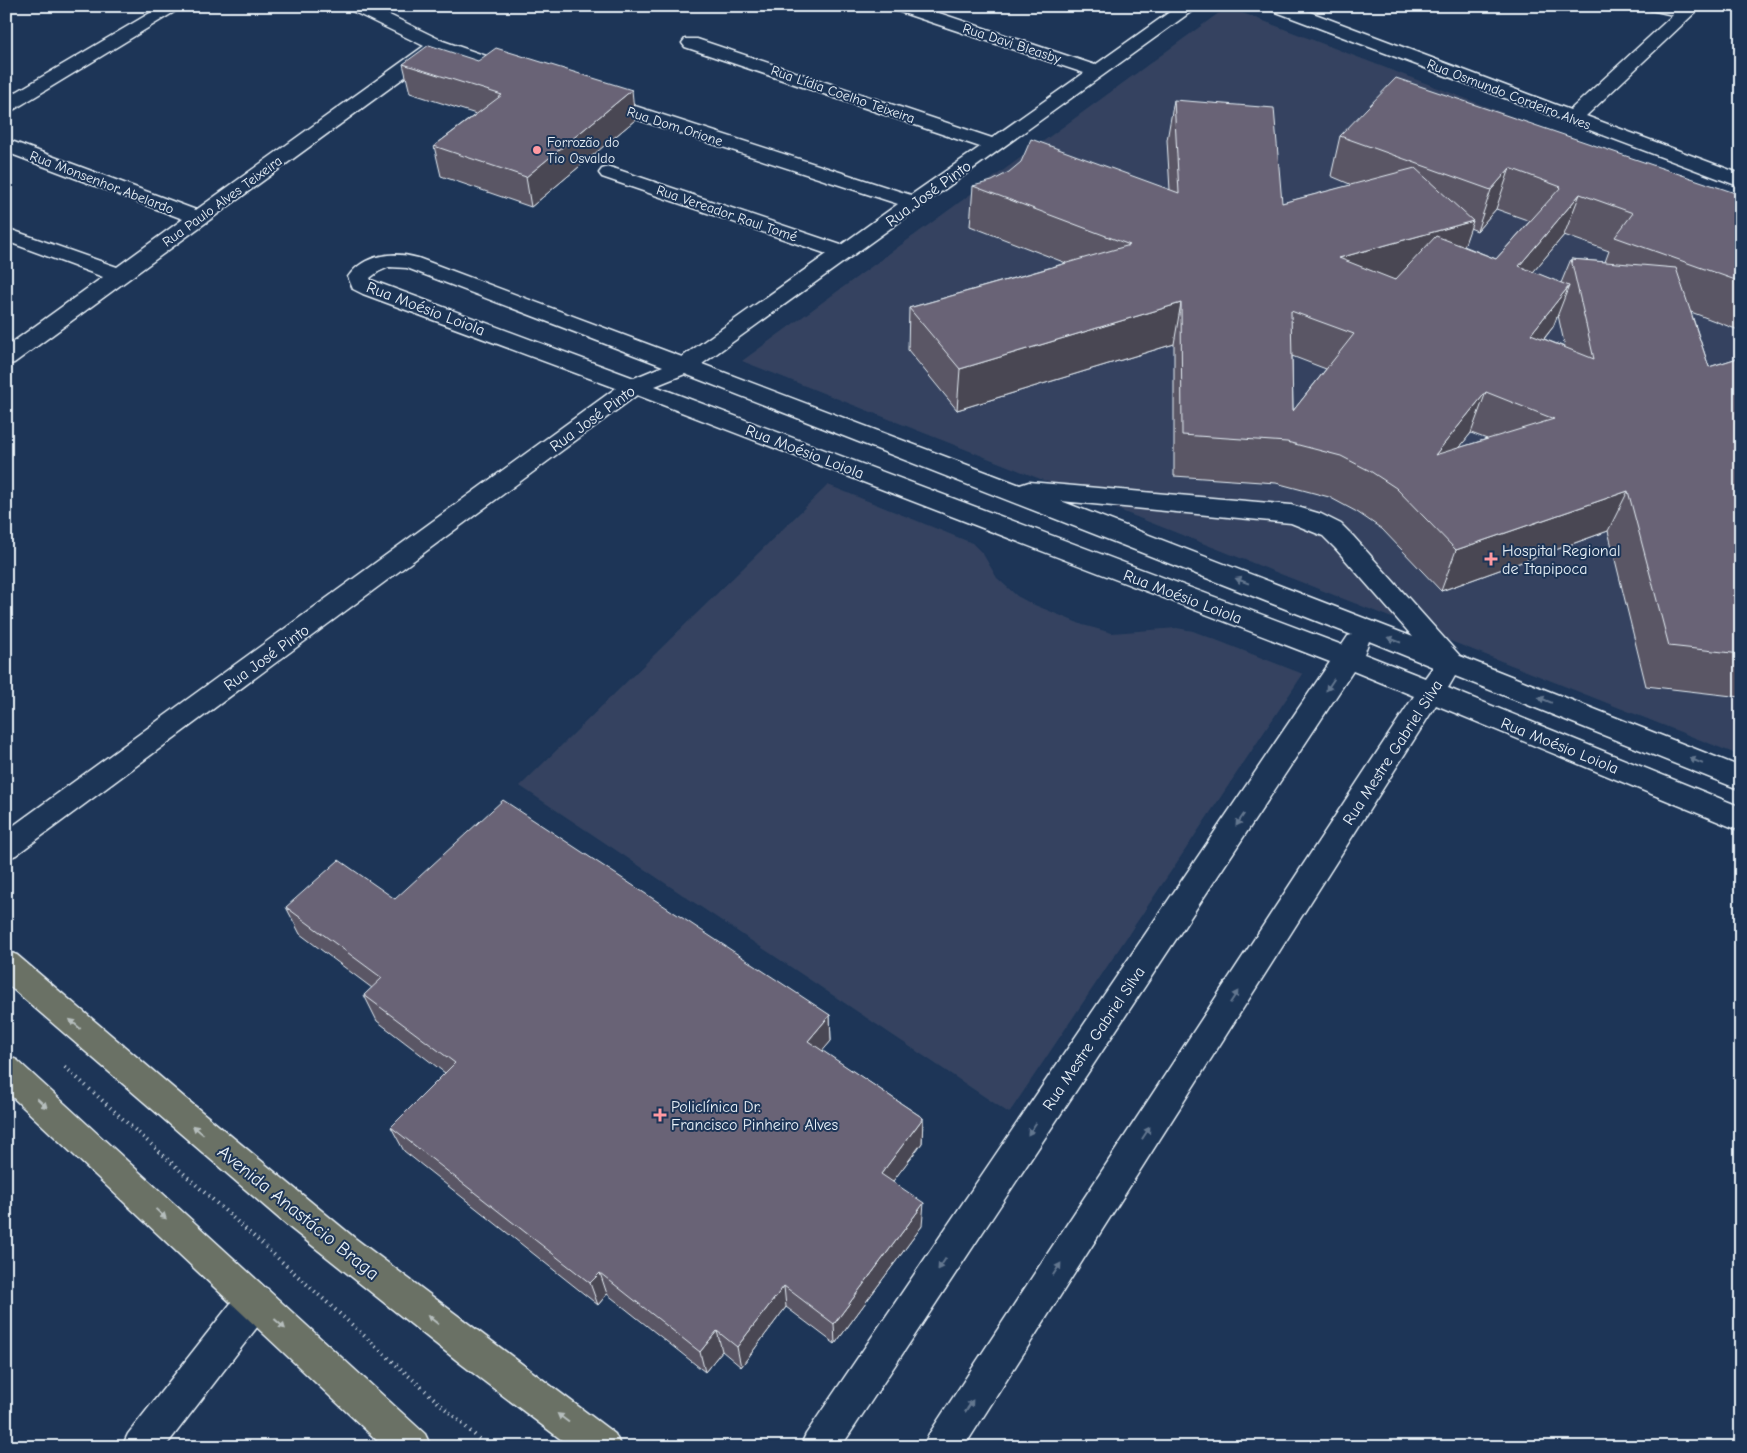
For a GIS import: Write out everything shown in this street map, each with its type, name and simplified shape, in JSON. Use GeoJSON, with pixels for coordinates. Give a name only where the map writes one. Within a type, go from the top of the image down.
{"type":"FeatureCollection","features":[{"type":"Feature","properties":{"kind":"main road","name":"Avenida Anastácio Braga"},"geometry":{"type":"LineString","coordinates":[[6,964],[169,1105],[345,1252],[602,1447]]}},
{"type":"Feature","properties":{"kind":"main road"},"geometry":{"type":"LineString","coordinates":[[6,1070],[412,1447]]}},
{"type":"Feature","properties":{"kind":"street"},"geometry":{"type":"LineString","coordinates":[[6,106],[175,6]]}},
{"type":"Feature","properties":{"kind":"street"},"geometry":{"type":"LineString","coordinates":[[356,6],[437,45],[536,80]]}},
{"type":"Feature","properties":{"kind":"street","name":"Rua Davi Bleasby"},"geometry":{"type":"LineString","coordinates":[[900,6],[1096,71]]}},
{"type":"Feature","properties":{"kind":"street","name":"Rua José Pinto"},"geometry":{"type":"LineString","coordinates":[[6,847],[634,386],[686,366],[1096,71],[1190,6]]}},
{"type":"Feature","properties":{"kind":"street","name":"Rua Osmundo Cordeiro Alves"},"geometry":{"type":"LineString","coordinates":[[1277,6],[1741,181]]}},
{"type":"Feature","properties":{"kind":"street"},"geometry":{"type":"LineString","coordinates":[[1657,6],[1690,10]]}},
{"type":"Feature","properties":{"kind":"street"},"geometry":{"type":"LineString","coordinates":[[1572,118],[1690,10]]}},
{"type":"Feature","properties":{"kind":"street","name":"Rua Lídia Coelho Teixeira"},"geometry":{"type":"LineString","coordinates":[[691,42],[994,145]]}},
{"type":"Feature","properties":{"kind":"street","name":"Rua Paulo Alves Teixeira"},"geometry":{"type":"LineString","coordinates":[[6,358],[437,45]]}},
{"type":"Feature","properties":{"kind":"street","name":"Rua Dom Orione"},"geometry":{"type":"LineString","coordinates":[[581,95],[915,203]]}},
{"type":"Feature","properties":{"kind":"street","name":"Rua Monsenhor Abelardo"},"geometry":{"type":"LineString","coordinates":[[6,145],[198,218]]}},
{"type":"Feature","properties":{"kind":"street","name":"Rua Vereador Raul Tomé"},"geometry":{"type":"LineString","coordinates":[[609,173],[844,253]]}},
{"type":"Feature","properties":{"kind":"street"},"geometry":{"type":"LineString","coordinates":[[6,234],[120,276]]}},
{"type":"Feature","properties":{"kind":"street","name":"Rua Moésio Loiola"},"geometry":{"type":"LineString","coordinates":[[1741,779],[1450,662],[412,262],[394,259],[379,262],[365,270],[359,278],[362,284],[371,289],[634,386],[1348,658],[1741,819]]}},
{"type":"Feature","properties":{"kind":"street"},"geometry":{"type":"LineString","coordinates":[[998,487],[1266,510],[1312,520],[1332,530],[1344,542],[1450,662]]}},
{"type":"Feature","properties":{"kind":"street","name":"Rua Mestre Gabriel Silva"},"geometry":{"type":"LineString","coordinates":[[820,1447],[1366,630]]}},
{"type":"Feature","properties":{"kind":"street","name":"Rua Mestre Gabriel Silva"},"geometry":{"type":"LineString","coordinates":[[942,1447],[1450,662]]}},
{"type":"Feature","properties":{"kind":"street"},"geometry":{"type":"LineString","coordinates":[[141,1447],[255,1301]]}},
{"type":"Feature","properties":{"kind":"path"},"geometry":{"type":"LineString","coordinates":[[60,1063],[351,1322],[488,1447]]}},
{"type":"Feature","properties":{"kind":"shaded area","name":"Hospital Regional de Itapipoca"},"geometry":{"type":"Polygon","coordinates":[[[1227,7],[1741,204],[1741,756],[742,361],[1227,7]]]}},
{"type":"Feature","properties":{"kind":"shaded area"},"geometry":{"type":"Polygon","coordinates":[[[828,485],[972,543],[983,554],[997,578],[1017,596],[1083,625],[1112,633],[1177,628],[1193,631],[1303,674],[1009,1113],[520,786],[828,485]]]}},
{"type":"Feature","properties":{"kind":"building"},"geometry":{"type":"Polygon","coordinates":[[[429,45],[478,61],[496,48],[632,90],[526,177],[434,146],[502,95],[403,64],[429,45]]]}},
{"type":"Feature","properties":{"kind":"building"},"geometry":{"type":"Polygon","coordinates":[[[1396,78],[1741,195],[1741,282],[1615,237],[1633,213],[1580,194],[1519,266],[1569,286],[1531,334],[1594,359],[1571,259],[1676,268],[1709,367],[1741,357],[1741,654],[1669,646],[1628,491],[1456,550],[1396,488],[1370,471],[1341,456],[1287,442],[1182,435],[1181,303],[960,369],[909,308],[1130,245],[973,186],[992,181],[1009,172],[1021,162],[1031,139],[1179,193],[1174,100],[1274,108],[1282,203],[1415,168],[1473,221],[1339,258],[1395,280],[1436,236],[1496,259],[1561,187],[1510,168],[1491,190],[1340,136],[1396,78]],[[1291,311],[1293,411],[1354,334],[1291,311]],[[1486,392],[1435,455],[1554,419],[1486,392]]]}},
{"type":"Feature","properties":{"kind":"building","name":"Policlínica Dr. Francisco Pinheiro Alves"},"geometry":{"type":"Polygon","coordinates":[[[503,800],[830,1015],[808,1041],[923,1118],[881,1174],[924,1203],[834,1324],[784,1286],[737,1347],[717,1331],[700,1352],[600,1273],[590,1283],[391,1127],[455,1063],[364,995],[382,978],[286,907],[339,860],[395,899],[503,800]]]}},
{"type":"Feature","properties":{"kind":"place","name":"Forrozão do Tio Osvaldo"},"geometry":{"type":"Point","coordinates":[537,150]}},
{"type":"Feature","properties":{"kind":"place","name":"Hospital Regional de Itapipoca"},"geometry":{"type":"Point","coordinates":[1491,559]}},
{"type":"Feature","properties":{"kind":"place","name":"Policlínica Dr. Francisco Pinheiro Alves"},"geometry":{"type":"Point","coordinates":[660,1115]}}]}
